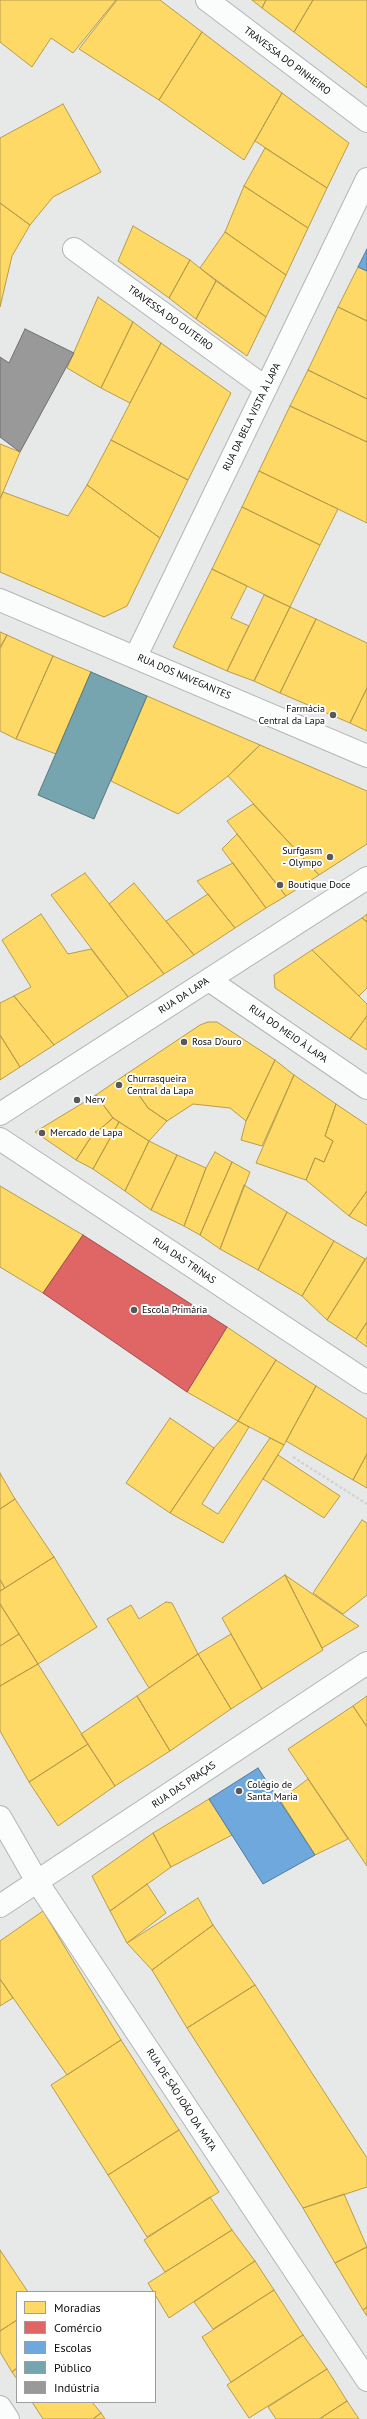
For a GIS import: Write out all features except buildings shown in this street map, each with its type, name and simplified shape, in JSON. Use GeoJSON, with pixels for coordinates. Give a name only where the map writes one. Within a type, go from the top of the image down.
{"type":"FeatureCollection","features":[{"type":"Feature","properties":{"kind":"street","name":"TRAVESSA DO PINHEIRO"},"geometry":{"type":"LineString","coordinates":[[207,0],[367,121]]}},
{"type":"Feature","properties":{"kind":"street","name":"RUA DA BELA VISTA À LAPA"},"geometry":{"type":"LineString","coordinates":[[136,656],[367,179]]}},
{"type":"Feature","properties":{"kind":"street","name":"TRAVESSA DO OUTEIRO"},"geometry":{"type":"LineString","coordinates":[[74,249],[266,388]]}},
{"type":"Feature","properties":{"kind":"street","name":"RUA DOS NAVEGANTES"},"geometry":{"type":"LineString","coordinates":[[0,600],[136,656],[367,756]]}},
{"type":"Feature","properties":{"kind":"street","name":"RUA DA LAPA"},"geometry":{"type":"LineString","coordinates":[[0,1114],[367,878]]}},
{"type":"Feature","properties":{"kind":"street","name":"RUA DO MEIO À LAPA"},"geometry":{"type":"LineString","coordinates":[[209,980],[367,1088]]}},
{"type":"Feature","properties":{"kind":"street","name":"RUA DAS TRINAS"},"geometry":{"type":"LineString","coordinates":[[0,1139],[367,1382]]}},
{"type":"Feature","properties":{"kind":"street","name":"RUA DAS PRAÇAS"},"geometry":{"type":"LineString","coordinates":[[0,1906],[38,1883],[367,1663]]}},
{"type":"Feature","properties":{"kind":"street","name":"RUA DE SÃO JOÃO DA MATA"},"geometry":{"type":"LineString","coordinates":[[0,1817],[38,1883],[367,2380]]}},
{"type":"Feature","properties":{"kind":"street"},"geometry":{"type":"LineString","coordinates":[[0,2407],[8,2419]]}},
{"type":"Feature","properties":{"kind":"path"},"geometry":{"type":"LineString","coordinates":[[293,1457],[367,1504]]}},
{"type":"Feature","properties":{"kind":"place","name":"Farmácia Central da Lapa"},"geometry":{"type":"Point","coordinates":[333,715]}},
{"type":"Feature","properties":{"kind":"place","name":"Surfgasm - Olympo"},"geometry":{"type":"Point","coordinates":[330,857]}},
{"type":"Feature","properties":{"kind":"place","name":"Boutique Doce"},"geometry":{"type":"Point","coordinates":[280,885]}},
{"type":"Feature","properties":{"kind":"place","name":"Rosa D'ouro"},"geometry":{"type":"Point","coordinates":[184,1042]}},
{"type":"Feature","properties":{"kind":"place","name":"Churrasqueira Central da Lapa"},"geometry":{"type":"Point","coordinates":[119,1085]}},
{"type":"Feature","properties":{"kind":"place","name":"Nerv"},"geometry":{"type":"Point","coordinates":[77,1100]}},
{"type":"Feature","properties":{"kind":"place","name":"Mercado de Lapa"},"geometry":{"type":"Point","coordinates":[42,1133]}},
{"type":"Feature","properties":{"kind":"place","name":"Escola Primária"},"geometry":{"type":"Point","coordinates":[134,1310]}},
{"type":"Feature","properties":{"kind":"place","name":"Colégio de Santa Maria"},"geometry":{"type":"Point","coordinates":[239,1791]}}]}
